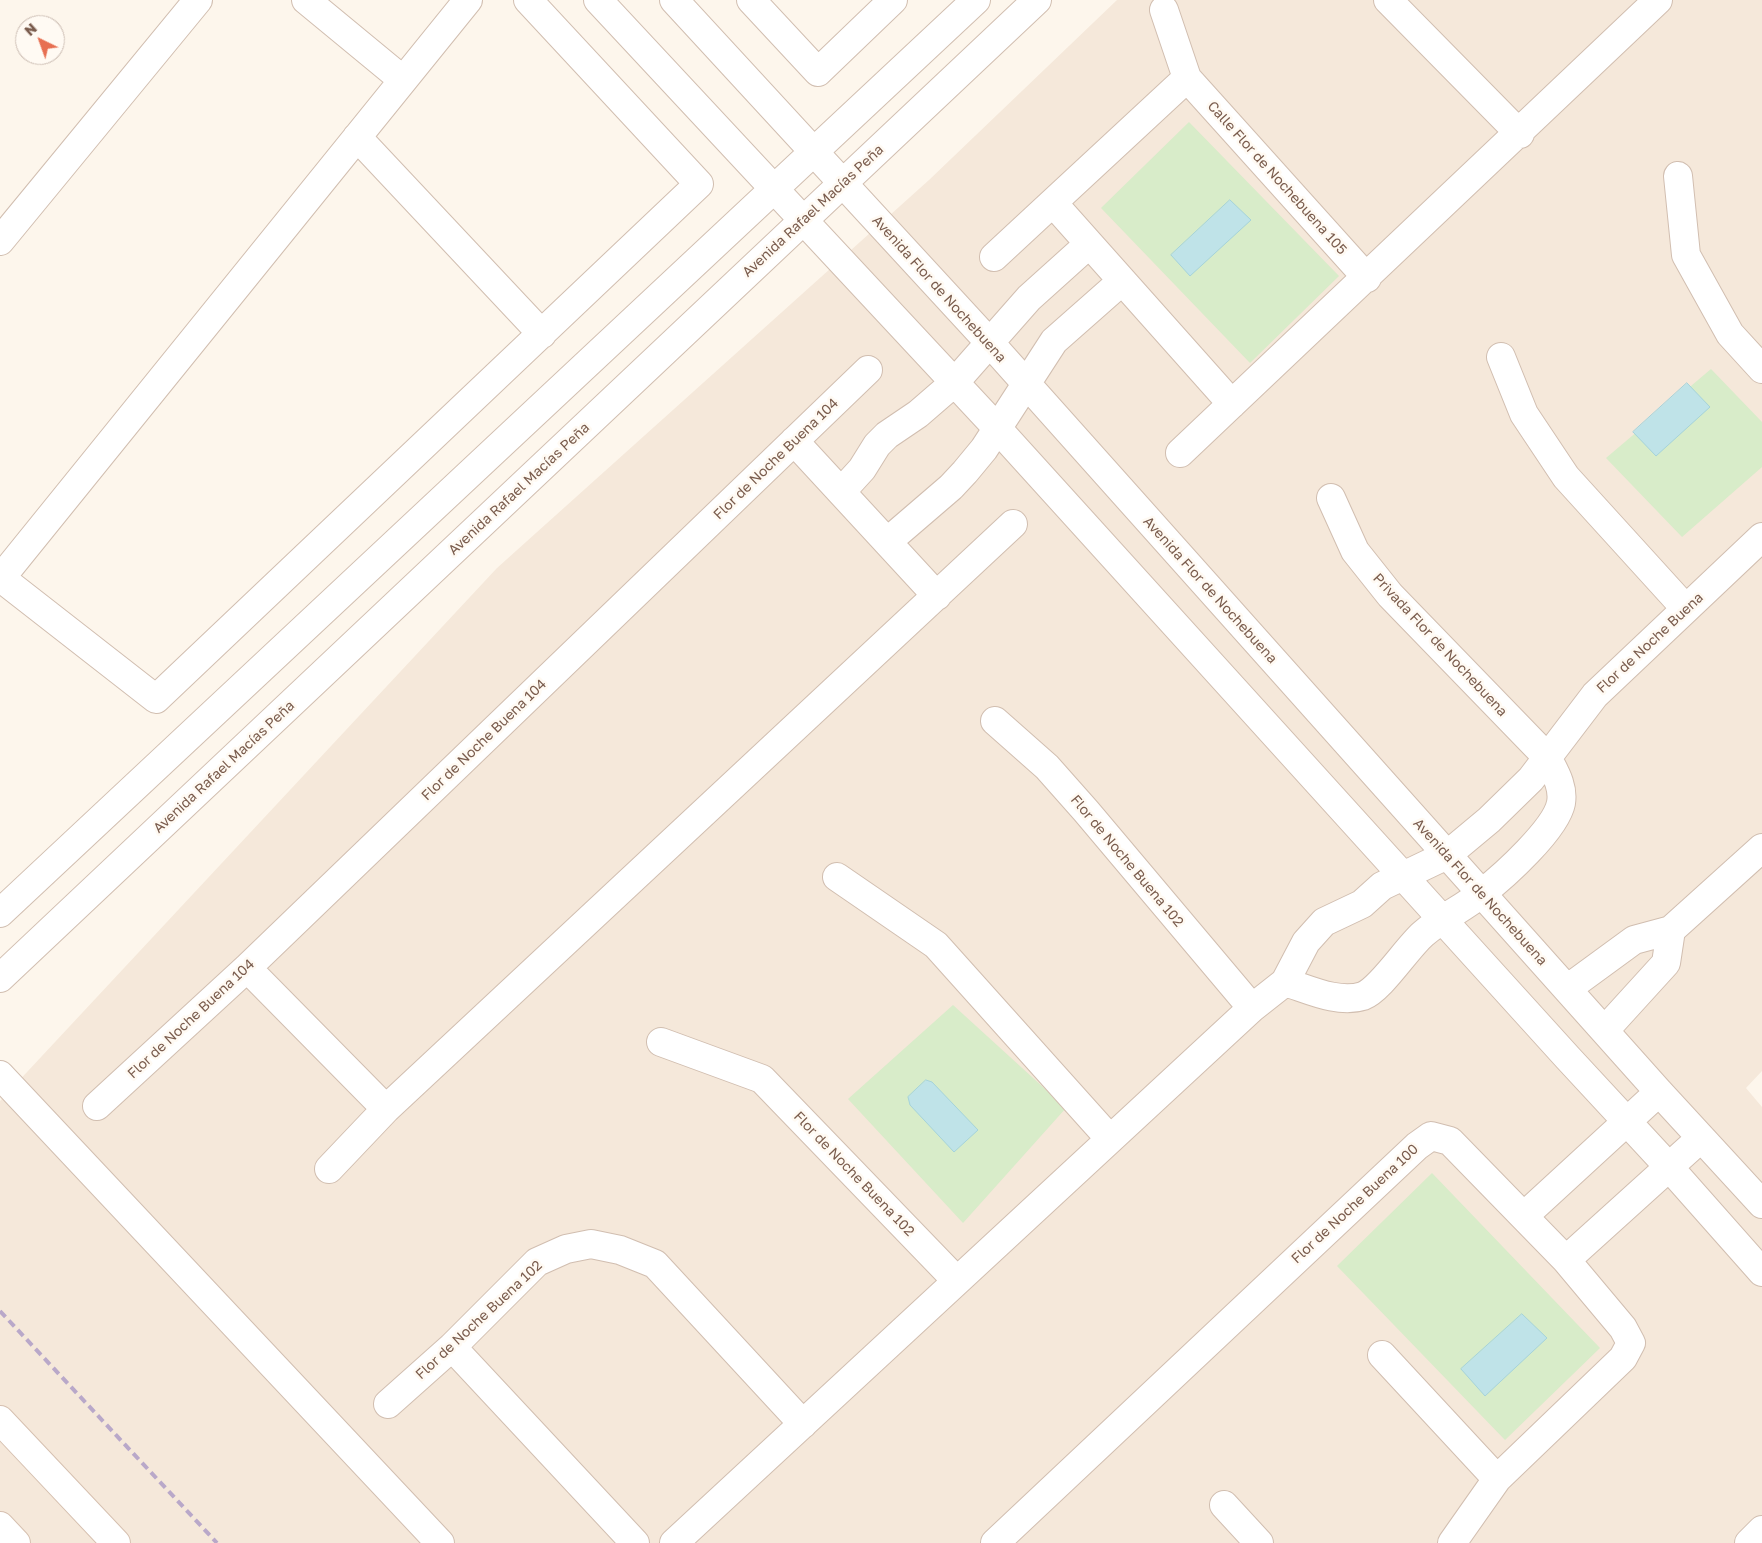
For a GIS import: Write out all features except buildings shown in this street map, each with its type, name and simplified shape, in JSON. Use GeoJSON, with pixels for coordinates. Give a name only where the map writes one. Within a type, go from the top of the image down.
{"type":"FeatureCollection","features":[{"type":"Feature","properties":{"kind":"street"},"geometry":{"type":"LineString","coordinates":[[0,241],[198,0]]}},
{"type":"Feature","properties":{"kind":"street"},"geometry":{"type":"LineString","coordinates":[[306,0],[403,80]]}},
{"type":"Feature","properties":{"kind":"street"},"geometry":{"type":"LineString","coordinates":[[468,0],[1,578],[156,700],[699,184],[528,0]]}},
{"type":"Feature","properties":{"kind":"street"},"geometry":{"type":"LineString","coordinates":[[598,0],[955,382],[1442,920],[1669,1167],[1762,1272]]}},
{"type":"Feature","properties":{"kind":"street","name":"Avenida Flor de Nochebuena"},"geometry":{"type":"LineString","coordinates":[[674,0],[990,343],[1605,1030]]}},
{"type":"Feature","properties":{"kind":"street"},"geometry":{"type":"LineString","coordinates":[[751,0],[818,72],[893,0]]}},
{"type":"Feature","properties":{"kind":"street"},"geometry":{"type":"LineString","coordinates":[[0,913],[976,0]]}},
{"type":"Feature","properties":{"kind":"street","name":"Avenida Rafael Macías Peña"},"geometry":{"type":"LineString","coordinates":[[0,978],[1037,0]]}},
{"type":"Feature","properties":{"kind":"street"},"geometry":{"type":"LineString","coordinates":[[1388,0],[1520,134]]}},
{"type":"Feature","properties":{"kind":"street"},"geometry":{"type":"LineString","coordinates":[[1180,454],[1520,134],[1658,0]]}},
{"type":"Feature","properties":{"kind":"street","name":"Calle Flor de Nochebuena 105"},"geometry":{"type":"LineString","coordinates":[[1164,10],[1187,78],[1367,278]]}},
{"type":"Feature","properties":{"kind":"street"},"geometry":{"type":"LineString","coordinates":[[994,258],[1187,78]]}},
{"type":"Feature","properties":{"kind":"street"},"geometry":{"type":"LineString","coordinates":[[357,137],[542,334]]}},
{"type":"Feature","properties":{"kind":"street"},"geometry":{"type":"LineString","coordinates":[[1678,176],[1686,255],[1730,334],[1762,369]]}},
{"type":"Feature","properties":{"kind":"street"},"geometry":{"type":"LineString","coordinates":[[1053,203],[1232,404]]}},
{"type":"Feature","properties":{"kind":"street"},"geometry":{"type":"LineString","coordinates":[[841,492],[887,435],[918,414],[955,382],[1029,298],[1088,244]]}},
{"type":"Feature","properties":{"kind":"street"},"geometry":{"type":"LineString","coordinates":[[887,542],[951,487],[984,449],[1059,335],[1122,281]]}},
{"type":"Feature","properties":{"kind":"street"},"geometry":{"type":"LineString","coordinates":[[1502,357],[1524,414],[1566,477],[1686,609]]}},
{"type":"Feature","properties":{"kind":"street","name":"Flor de Noche Buena 104"},"geometry":{"type":"LineString","coordinates":[[97,1106],[247,968],[868,370]]}},
{"type":"Feature","properties":{"kind":"street"},"geometry":{"type":"LineString","coordinates":[[794,441],[937,596]]}},
{"type":"Feature","properties":{"kind":"street","name":"Privada Flor de Nochebuena"},"geometry":{"type":"LineString","coordinates":[[1285,982],[1337,997],[1363,996],[1373,990],[1407,948],[1442,920],[1482,893],[1523,855],[1557,815],[1562,801],[1560,784],[1547,756],[1390,595],[1356,551],[1332,498]]}},
{"type":"Feature","properties":{"kind":"street"},"geometry":{"type":"LineString","coordinates":[[329,1168],[386,1109],[1013,524]]}},
{"type":"Feature","properties":{"kind":"street","name":"Flor de Noche Buena"},"geometry":{"type":"LineString","coordinates":[[1285,982],[1306,942],[1324,922],[1362,904],[1382,886],[1448,855],[1489,820],[1531,779],[1595,695],[1762,537]]}},
{"type":"Feature","properties":{"kind":"street","name":"Flor de Noche Buena 102"},"geometry":{"type":"LineString","coordinates":[[995,721],[1046,767],[1086,811],[1252,1008]]}},
{"type":"Feature","properties":{"kind":"street"},"geometry":{"type":"LineString","coordinates":[[1567,988],[1634,940],[1671,930],[1762,848]]}},
{"type":"Feature","properties":{"kind":"street"},"geometry":{"type":"LineString","coordinates":[[837,876],[936,945],[1110,1139]]}},
{"type":"Feature","properties":{"kind":"street"},"geometry":{"type":"LineString","coordinates":[[1671,930],[1666,963],[1605,1030],[1762,1204]]}},
{"type":"Feature","properties":{"kind":"street"},"geometry":{"type":"LineString","coordinates":[[247,968],[386,1109]]}},
{"type":"Feature","properties":{"kind":"street"},"geometry":{"type":"LineString","coordinates":[[674,1543],[1252,1008],[1285,982]]}},
{"type":"Feature","properties":{"kind":"street","name":"Flor de Noche Buena 102"},"geometry":{"type":"LineString","coordinates":[[661,1042],[762,1079],[957,1281]]}},
{"type":"Feature","properties":{"kind":"street"},"geometry":{"type":"LineString","coordinates":[[0,1076],[440,1543]]}},
{"type":"Feature","properties":{"kind":"street"},"geometry":{"type":"LineString","coordinates":[[1524,1216],[1659,1092]]}},
{"type":"Feature","properties":{"kind":"street","name":"Flor de Noche Buena 100"},"geometry":{"type":"LineString","coordinates":[[995,1543],[1416,1146],[1431,1136],[1450,1141],[1524,1216],[1566,1260],[1623,1328],[1631,1343],[1623,1358],[1497,1479],[1452,1543]]}},
{"type":"Feature","properties":{"kind":"street"},"geometry":{"type":"LineString","coordinates":[[1566,1260],[1701,1138]]}},
{"type":"Feature","properties":{"kind":"street","name":"Flor de Noche Buena 102"},"geometry":{"type":"LineString","coordinates":[[388,1404],[452,1347],[537,1262],[566,1249],[591,1244],[620,1250],[655,1264],[803,1424]]}},
{"type":"Feature","properties":{"kind":"street"},"geometry":{"type":"LineString","coordinates":[[452,1347],[635,1543]]}},
{"type":"Feature","properties":{"kind":"street"},"geometry":{"type":"LineString","coordinates":[[1382,1355],[1497,1479]]}},
{"type":"Feature","properties":{"kind":"street"},"geometry":{"type":"LineString","coordinates":[[0,1420],[116,1543]]}},
{"type":"Feature","properties":{"kind":"street"},"geometry":{"type":"LineString","coordinates":[[1224,1505],[1259,1543]]}},
{"type":"Feature","properties":{"kind":"street"},"geometry":{"type":"LineString","coordinates":[[0,1526],[16,1543]]}},
{"type":"Feature","properties":{"kind":"street"},"geometry":{"type":"LineString","coordinates":[[1749,1543],[1762,1530]]}},
{"type":"Feature","properties":{"kind":"shaded area"},"geometry":{"type":"Polygon","coordinates":[[[1117,0],[1762,0],[1762,1071],[1746,1088],[1762,1107],[1762,1543],[0,1543],[0,1101],[497,568],[929,180],[1117,0]]]}},
{"type":"Feature","properties":{"kind":"green space"},"geometry":{"type":"Polygon","coordinates":[[[1189,122],[1339,276],[1250,363],[1101,208],[1189,122]]]}},
{"type":"Feature","properties":{"kind":"green space"},"geometry":{"type":"Polygon","coordinates":[[[1711,369],[1762,422],[1762,467],[1682,537],[1606,458],[1711,369]]]}},
{"type":"Feature","properties":{"kind":"green space"},"geometry":{"type":"Polygon","coordinates":[[[953,1005],[1066,1108],[963,1223],[848,1099],[953,1005]]]}},
{"type":"Feature","properties":{"kind":"green space"},"geometry":{"type":"Polygon","coordinates":[[[1432,1173],[1600,1348],[1505,1440],[1337,1266],[1432,1173]]]}},
{"type":"Feature","properties":{"kind":"water"},"geometry":{"type":"Polygon","coordinates":[[[1230,200],[1251,220],[1190,276],[1171,255],[1230,200]]]}},
{"type":"Feature","properties":{"kind":"water"},"geometry":{"type":"Polygon","coordinates":[[[1687,383],[1710,407],[1656,456],[1633,432],[1687,383]]]}},
{"type":"Feature","properties":{"kind":"water"},"geometry":{"type":"Polygon","coordinates":[[[926,1080],[932,1082],[978,1130],[954,1152],[910,1105],[908,1097],[926,1080]]]}},
{"type":"Feature","properties":{"kind":"water"},"geometry":{"type":"Polygon","coordinates":[[[1522,1314],[1547,1338],[1485,1396],[1461,1369],[1522,1314]]]}},
{"type":"Feature","properties":{"kind":"railway"},"geometry":{"type":"LineString","coordinates":[[0,1311],[217,1543]]}}]}
